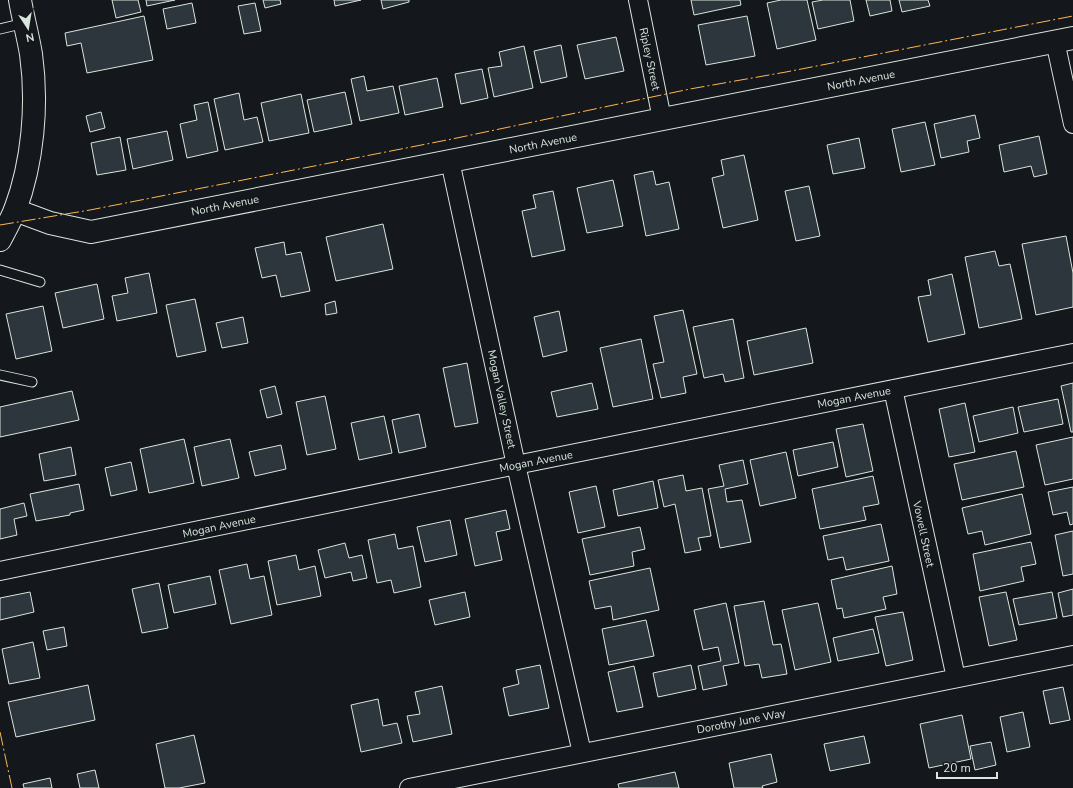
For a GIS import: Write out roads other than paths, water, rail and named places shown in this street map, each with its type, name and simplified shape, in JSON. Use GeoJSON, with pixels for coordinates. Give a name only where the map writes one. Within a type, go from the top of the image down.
{"type":"FeatureCollection","features":[{"type":"Feature","properties":{"kind":"street"},"geometry":{"type":"LineString","coordinates":[[0,240],[15,210],[26,169],[32,137],[34,98],[31,54],[20,0]]}},
{"type":"Feature","properties":{"kind":"street","name":"Ripley Street"},"geometry":{"type":"LineString","coordinates":[[638,0],[662,119]]}},
{"type":"Feature","properties":{"kind":"street"},"geometry":{"type":"LineString","coordinates":[[1064,40],[1073,124]]}},
{"type":"Feature","properties":{"kind":"street","name":"North Avenue"},"geometry":{"type":"LineString","coordinates":[[15,210],[50,223],[91,232],[1064,40]]}},
{"type":"Feature","properties":{"kind":"street","name":"Mogan Valley Street"},"geometry":{"type":"LineString","coordinates":[[450,161],[516,465],[582,753]]}},
{"type":"Feature","properties":{"kind":"street","name":"Mogan Avenue"},"geometry":{"type":"LineString","coordinates":[[0,571],[1073,353]]}},
{"type":"Feature","properties":{"kind":"street","name":"Vowell Street"},"geometry":{"type":"LineString","coordinates":[[893,389],[956,678]]}},
{"type":"Feature","properties":{"kind":"street","name":"Dorothy June Way"},"geometry":{"type":"LineString","coordinates":[[409,788],[1073,655]]}},
{"type":"Feature","properties":{"kind":"lane"},"geometry":{"type":"LineString","coordinates":[[0,29],[25,24]]}},
{"type":"Feature","properties":{"kind":"lane"},"geometry":{"type":"LineString","coordinates":[[0,270],[40,282]]}},
{"type":"Feature","properties":{"kind":"lane"},"geometry":{"type":"LineString","coordinates":[[0,375],[32,382]]}}]}
